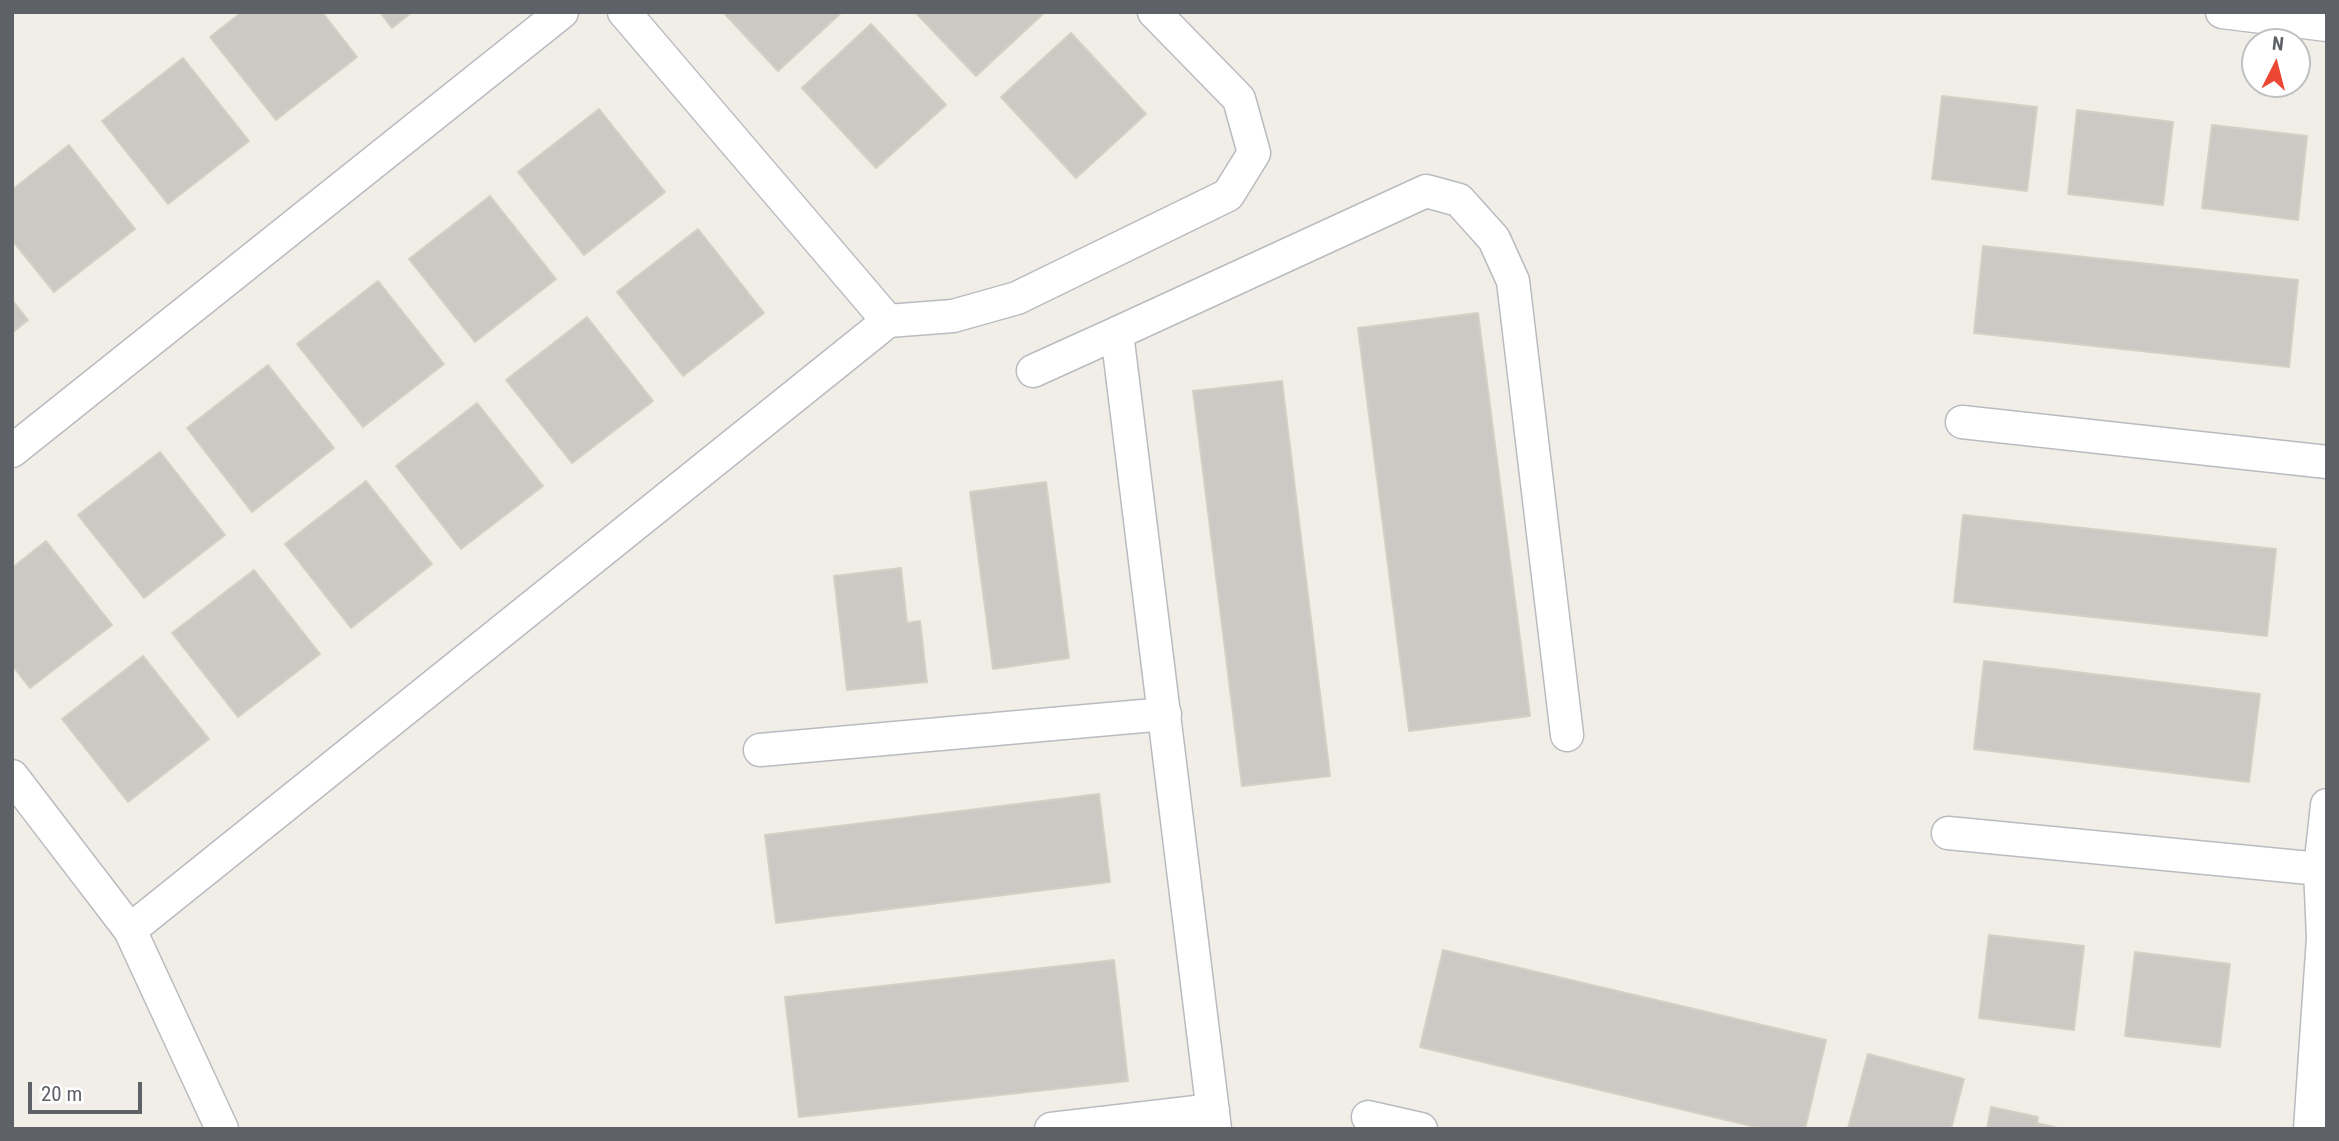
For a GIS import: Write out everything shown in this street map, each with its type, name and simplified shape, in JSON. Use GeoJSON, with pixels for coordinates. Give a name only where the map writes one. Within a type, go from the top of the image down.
{"type":"FeatureCollection","features":[{"type":"Feature","properties":{"kind":"street"},"geometry":{"type":"LineString","coordinates":[[12,451],[562,12]]}},
{"type":"Feature","properties":{"kind":"street"},"geometry":{"type":"LineString","coordinates":[[624,12],[888,321]]}},
{"type":"Feature","properties":{"kind":"street"},"geometry":{"type":"LineString","coordinates":[[130,930],[888,321],[953,316],[1017,298],[1228,195],[1254,153],[1239,99],[1154,12]]}},
{"type":"Feature","properties":{"kind":"street"},"geometry":{"type":"LineString","coordinates":[[2222,12],[2327,25]]}},
{"type":"Feature","properties":{"kind":"street"},"geometry":{"type":"LineString","coordinates":[[1033,371],[1426,191],[1459,200],[1494,239],[1513,281],[1567,735]]}},
{"type":"Feature","properties":{"kind":"street"},"geometry":{"type":"LineString","coordinates":[[1051,1129],[1214,1120],[1117,333]]}},
{"type":"Feature","properties":{"kind":"street"},"geometry":{"type":"LineString","coordinates":[[1962,422],[2327,462]]}},
{"type":"Feature","properties":{"kind":"street"},"geometry":{"type":"LineString","coordinates":[[760,750],[1164,714]]}},
{"type":"Feature","properties":{"kind":"street"},"geometry":{"type":"LineString","coordinates":[[12,776],[130,930],[222,1129]]}},
{"type":"Feature","properties":{"kind":"street"},"geometry":{"type":"LineString","coordinates":[[2310,1129],[2325,938],[2320,869],[2327,805]]}},
{"type":"Feature","properties":{"kind":"street"},"geometry":{"type":"LineString","coordinates":[[1948,833],[2320,869]]}},
{"type":"Feature","properties":{"kind":"street"},"geometry":{"type":"LineString","coordinates":[[1368,1117],[1421,1129]]}},
{"type":"Feature","properties":{"kind":"building"},"geometry":{"type":"Polygon","coordinates":[[[242,12],[322,12],[357,57],[276,120],[210,37],[242,12]]]}},
{"type":"Feature","properties":{"kind":"building"},"geometry":{"type":"Polygon","coordinates":[[[380,12],[412,12],[392,28],[380,12]]]}},
{"type":"Feature","properties":{"kind":"building"},"geometry":{"type":"Polygon","coordinates":[[[723,12],[842,12],[778,71],[723,12]]]}},
{"type":"Feature","properties":{"kind":"building"},"geometry":{"type":"Polygon","coordinates":[[[915,12],[1045,12],[976,76],[915,12]]]}},
{"type":"Feature","properties":{"kind":"building"},"geometry":{"type":"Polygon","coordinates":[[[871,24],[946,105],[876,168],[802,88],[871,24]]]}},
{"type":"Feature","properties":{"kind":"building"},"geometry":{"type":"Polygon","coordinates":[[[1071,33],[1146,114],[1076,178],[1001,97],[1071,33]]]}},
{"type":"Feature","properties":{"kind":"building"},"geometry":{"type":"Polygon","coordinates":[[[183,58],[249,141],[168,204],[102,121],[183,58]]]}},
{"type":"Feature","properties":{"kind":"building"},"geometry":{"type":"Polygon","coordinates":[[[1942,96],[2037,107],[2027,191],[1932,179],[1942,96]]]}},
{"type":"Feature","properties":{"kind":"building"},"geometry":{"type":"Polygon","coordinates":[[[599,109],[665,192],[584,255],[518,172],[599,109]]]}},
{"type":"Feature","properties":{"kind":"building"},"geometry":{"type":"Polygon","coordinates":[[[2077,110],[2173,122],[2163,205],[2068,194],[2077,110]]]}},
{"type":"Feature","properties":{"kind":"building"},"geometry":{"type":"Polygon","coordinates":[[[2212,125],[2307,136],[2298,220],[2202,208],[2212,125]]]}},
{"type":"Feature","properties":{"kind":"building"},"geometry":{"type":"Polygon","coordinates":[[[69,145],[135,229],[54,292],[12,240],[12,190],[69,145]]]}},
{"type":"Feature","properties":{"kind":"building"},"geometry":{"type":"Polygon","coordinates":[[[490,196],[556,279],[475,342],[409,259],[490,196]]]}},
{"type":"Feature","properties":{"kind":"building"},"geometry":{"type":"Polygon","coordinates":[[[698,229],[764,313],[683,376],[617,292],[698,229]]]}},
{"type":"Feature","properties":{"kind":"building"},"geometry":{"type":"Polygon","coordinates":[[[1983,246],[2298,280],[2289,367],[1974,333],[1983,246]]]}},
{"type":"Feature","properties":{"kind":"building"},"geometry":{"type":"Polygon","coordinates":[[[378,281],[444,364],[363,427],[297,344],[378,281]]]}},
{"type":"Feature","properties":{"kind":"building"},"geometry":{"type":"Polygon","coordinates":[[[12,300],[28,320],[12,333],[12,300]]]}},
{"type":"Feature","properties":{"kind":"building"},"geometry":{"type":"Polygon","coordinates":[[[1478,313],[1530,716],[1409,731],[1358,328],[1478,313]]]}},
{"type":"Feature","properties":{"kind":"building"},"geometry":{"type":"Polygon","coordinates":[[[587,317],[653,401],[572,463],[506,380],[587,317]]]}},
{"type":"Feature","properties":{"kind":"building"},"geometry":{"type":"Polygon","coordinates":[[[268,365],[334,448],[252,512],[187,428],[268,365]]]}},
{"type":"Feature","properties":{"kind":"building"},"geometry":{"type":"Polygon","coordinates":[[[1282,381],[1330,776],[1242,786],[1193,391],[1282,381]]]}},
{"type":"Feature","properties":{"kind":"building"},"geometry":{"type":"Polygon","coordinates":[[[477,403],[543,486],[461,549],[396,466],[477,403]]]}},
{"type":"Feature","properties":{"kind":"building"},"geometry":{"type":"Polygon","coordinates":[[[160,452],[225,535],[144,598],[78,515],[160,452]]]}},
{"type":"Feature","properties":{"kind":"building"},"geometry":{"type":"Polygon","coordinates":[[[366,481],[432,564],[351,628],[285,544],[366,481]]]}},
{"type":"Feature","properties":{"kind":"building"},"geometry":{"type":"Polygon","coordinates":[[[1046,482],[1069,658],[993,669],[970,492],[1046,482]]]}},
{"type":"Feature","properties":{"kind":"building"},"geometry":{"type":"Polygon","coordinates":[[[1963,515],[2276,549],[2267,636],[1954,602],[1963,515]]]}},
{"type":"Feature","properties":{"kind":"building"},"geometry":{"type":"Polygon","coordinates":[[[46,541],[112,625],[30,688],[12,665],[12,568],[46,541]]]}},
{"type":"Feature","properties":{"kind":"building"},"geometry":{"type":"Polygon","coordinates":[[[901,568],[907,623],[920,621],[927,682],[847,690],[834,576],[901,568]]]}},
{"type":"Feature","properties":{"kind":"building"},"geometry":{"type":"Polygon","coordinates":[[[254,570],[320,654],[238,717],[172,633],[254,570]]]}},
{"type":"Feature","properties":{"kind":"building"},"geometry":{"type":"Polygon","coordinates":[[[143,656],[209,739],[128,802],[62,719],[143,656]]]}},
{"type":"Feature","properties":{"kind":"building"},"geometry":{"type":"Polygon","coordinates":[[[1984,661],[2260,694],[2249,782],[1974,749],[1984,661]]]}},
{"type":"Feature","properties":{"kind":"building"},"geometry":{"type":"Polygon","coordinates":[[[1099,794],[1110,882],[776,923],[765,835],[1099,794]]]}},
{"type":"Feature","properties":{"kind":"building"},"geometry":{"type":"Polygon","coordinates":[[[1989,935],[2084,946],[2074,1030],[1979,1018],[1989,935]]]}},
{"type":"Feature","properties":{"kind":"building"},"geometry":{"type":"Polygon","coordinates":[[[1443,950],[1826,1040],[1805,1129],[1764,1129],[1420,1047],[1443,950]]]}},
{"type":"Feature","properties":{"kind":"building"},"geometry":{"type":"Polygon","coordinates":[[[2135,952],[2230,964],[2220,1047],[2125,1036],[2135,952]]]}},
{"type":"Feature","properties":{"kind":"building"},"geometry":{"type":"Polygon","coordinates":[[[1114,960],[1128,1081],[799,1117],[785,997],[1114,960]]]}},
{"type":"Feature","properties":{"kind":"building"},"geometry":{"type":"Polygon","coordinates":[[[1868,1054],[1964,1079],[1951,1129],[1848,1128],[1868,1054]]]}},
{"type":"Feature","properties":{"kind":"building"},"geometry":{"type":"Polygon","coordinates":[[[1991,1107],[2038,1117],[2037,1123],[2062,1129],[1987,1129],[1991,1107]]]}}]}
